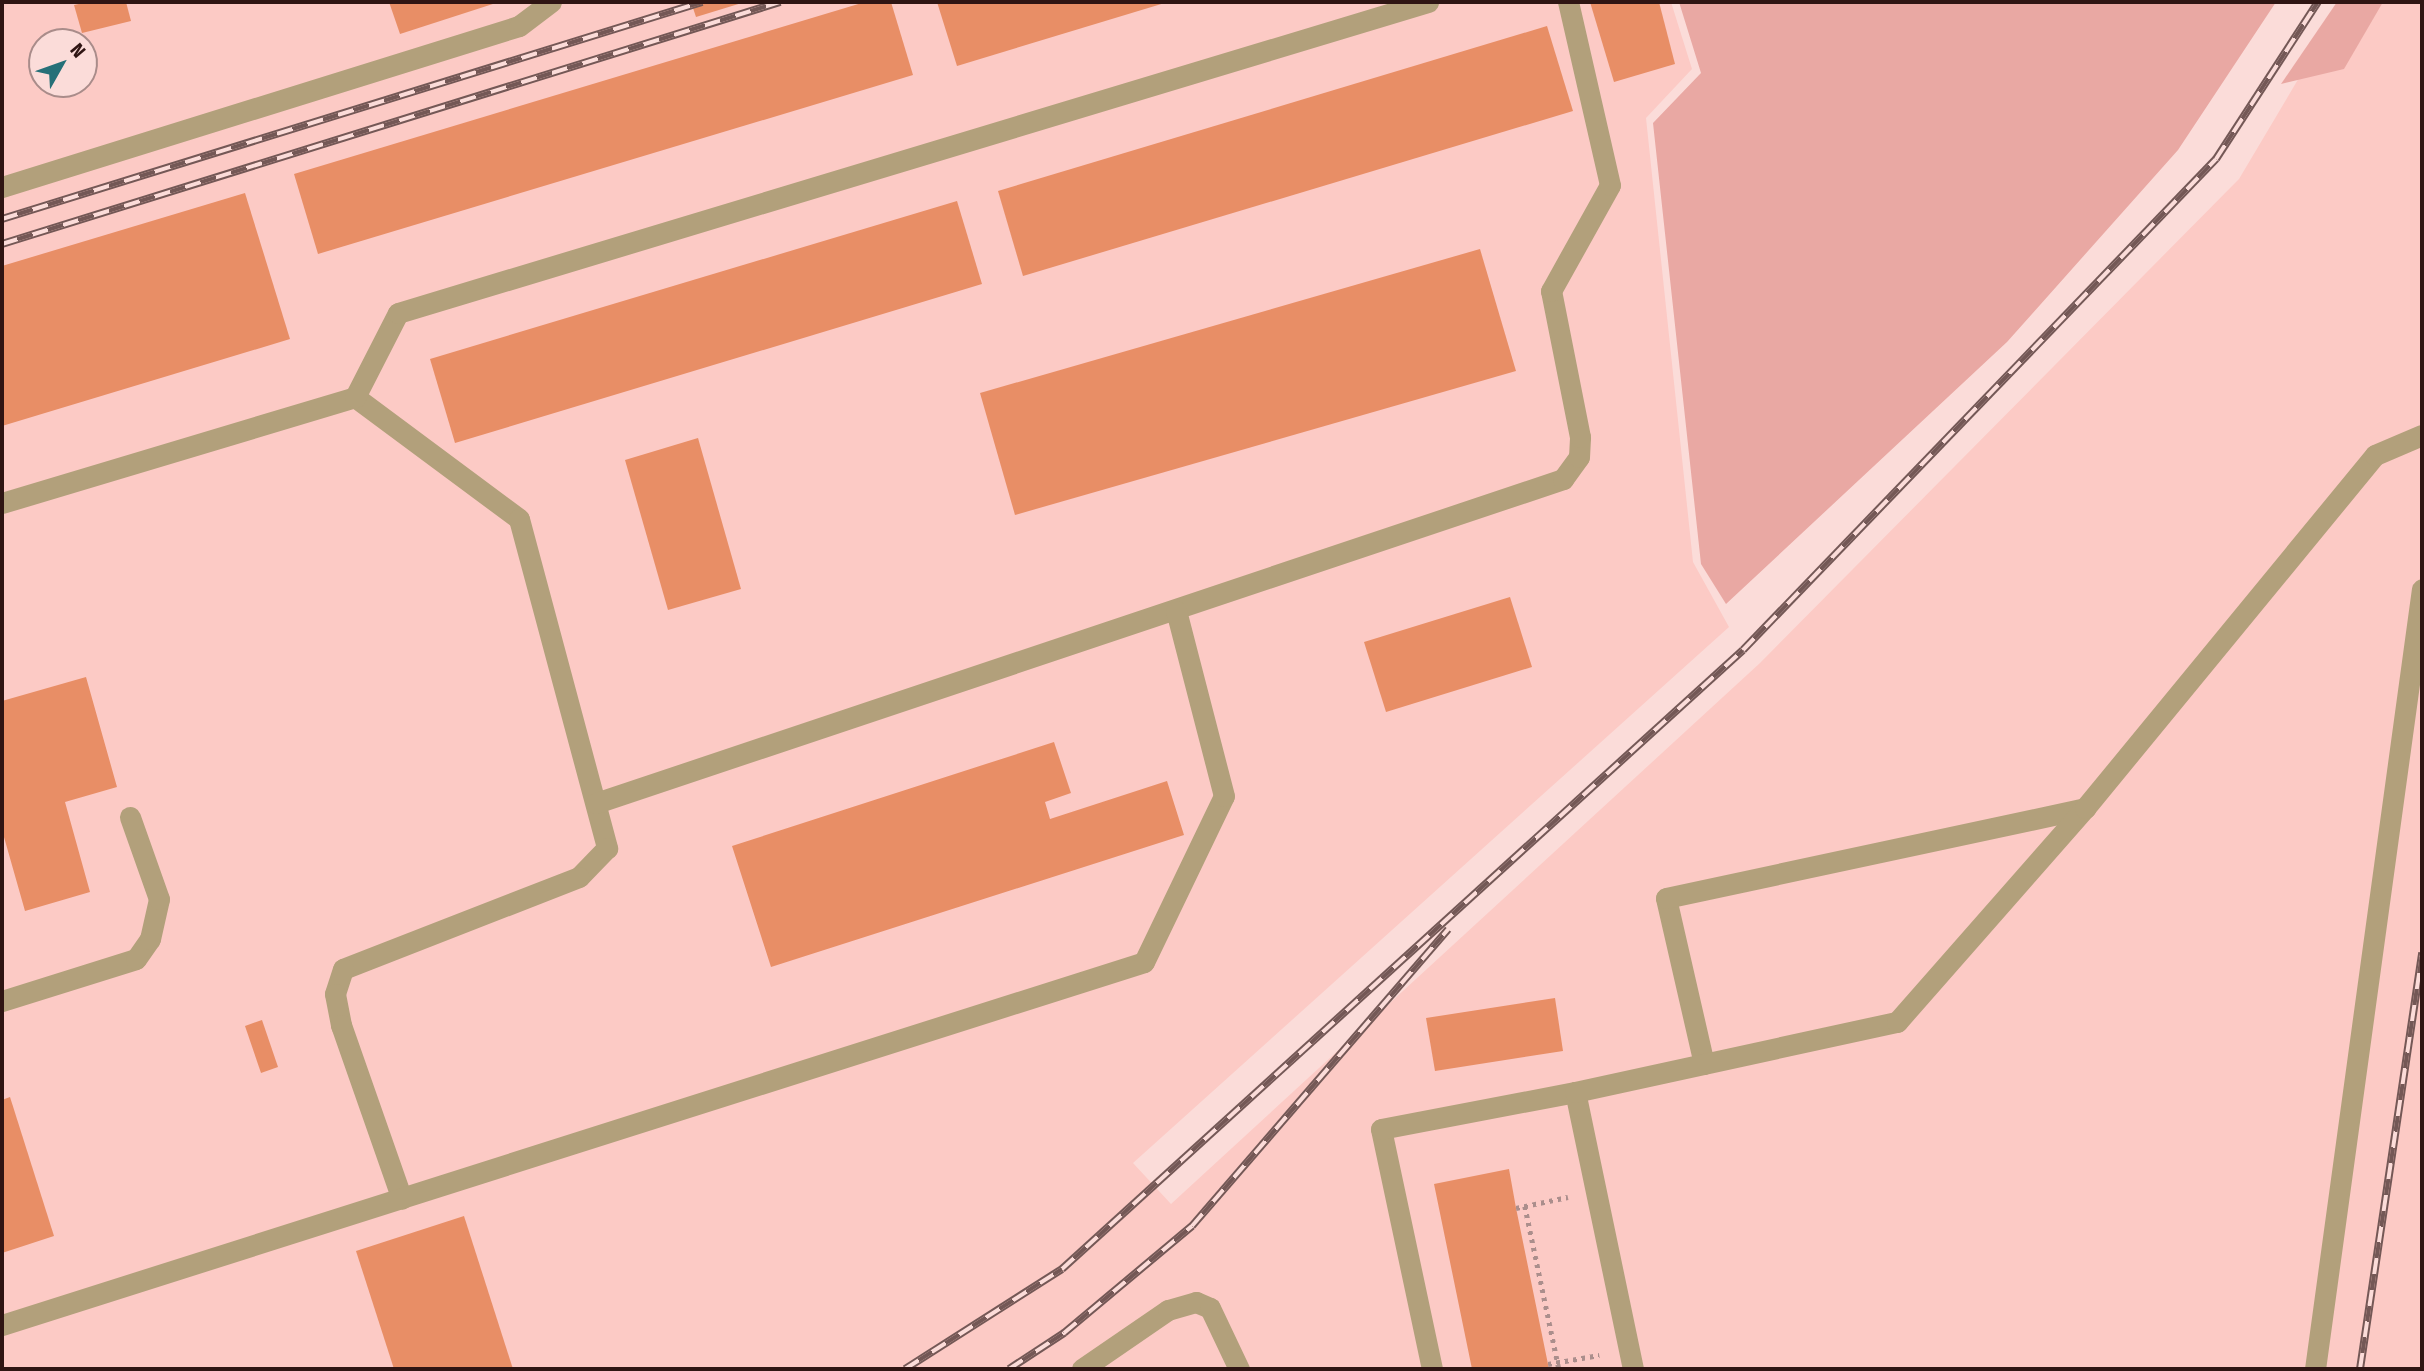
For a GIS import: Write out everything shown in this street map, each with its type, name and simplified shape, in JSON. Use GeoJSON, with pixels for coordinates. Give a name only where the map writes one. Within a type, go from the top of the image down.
{"type":"FeatureCollection","features":[{"type":"Feature","properties":{"kind":"lane"},"geometry":{"type":"LineString","coordinates":[[2,187],[519,26],[551,2]]}},
{"type":"Feature","properties":{"kind":"lane"},"geometry":{"type":"LineString","coordinates":[[2,503],[355,397],[398,313],[1427,2]]}},
{"type":"Feature","properties":{"kind":"lane"},"geometry":{"type":"LineString","coordinates":[[596,803],[1176,611],[1563,479],[1579,457],[1551,291],[1610,186],[1569,2]]}},
{"type":"Feature","properties":{"kind":"lane"},"geometry":{"type":"LineString","coordinates":[[355,397],[519,519],[556,673],[607,848],[579,877],[343,969],[335,994],[341,1026],[402,1199]]}},
{"type":"Feature","properties":{"kind":"lane"},"geometry":{"type":"LineString","coordinates":[[1432,1369],[1381,1129],[1575,1092],[1897,1022],[2085,808],[2375,454],[2422,435]]}},
{"type":"Feature","properties":{"kind":"lane"},"geometry":{"type":"LineString","coordinates":[[2315,1369],[2422,589]]}},
{"type":"Feature","properties":{"kind":"lane"},"geometry":{"type":"LineString","coordinates":[[2,1325],[1144,962],[1224,796],[1176,611]]}},
{"type":"Feature","properties":{"kind":"lane"},"geometry":{"type":"LineString","coordinates":[[1704,1064],[1666,898],[2085,808]]}},
{"type":"Feature","properties":{"kind":"lane"},"geometry":{"type":"LineString","coordinates":[[2,1001],[136,958],[150,939],[159,899],[130,817]]}},
{"type":"Feature","properties":{"kind":"lane"},"geometry":{"type":"LineString","coordinates":[[1575,1092],[1631,1359]]}},
{"type":"Feature","properties":{"kind":"lane"},"geometry":{"type":"LineString","coordinates":[[1082,1369],[1168,1310],[1196,1302],[1210,1308],[1239,1369]]}},
{"type":"Feature","properties":{"kind":"path"},"geometry":{"type":"LineString","coordinates":[[1516,1208],[1596,1190]]}},
{"type":"Feature","properties":{"kind":"path"},"geometry":{"type":"LineString","coordinates":[[1525,1206],[1558,1366]]}},
{"type":"Feature","properties":{"kind":"path"},"geometry":{"type":"LineString","coordinates":[[1548,1364],[1558,1366],[1631,1359]]}},
{"type":"Feature","properties":{"kind":"shaded area"},"geometry":{"type":"Polygon","coordinates":[[[2,2],[1671,2],[1692,69],[1646,118],[1693,562],[1729,627],[1133,1163],[1171,1204],[1760,663],[2239,179],[2344,2],[2422,2],[2422,1369],[2,1369],[2,2]]]}},
{"type":"Feature","properties":{"kind":"shaded area"},"geometry":{"type":"Polygon","coordinates":[[[1679,2],[2276,2],[2178,150],[2007,342],[1726,604],[1701,564],[1653,123],[1701,73],[1679,2]]]}},
{"type":"Feature","properties":{"kind":"shaded area"},"geometry":{"type":"Polygon","coordinates":[[[2337,2],[2383,2],[2344,69],[2281,84],[2337,2]]]}},
{"type":"Feature","properties":{"kind":"building"},"geometry":{"type":"Polygon","coordinates":[[[88,2],[126,2],[131,21],[98,29],[81,28],[74,5],[88,2]]]}},
{"type":"Feature","properties":{"kind":"building"},"geometry":{"type":"Polygon","coordinates":[[[389,2],[499,2],[400,34],[389,2]]]}},
{"type":"Feature","properties":{"kind":"building"},"geometry":{"type":"Polygon","coordinates":[[[691,2],[745,2],[696,17],[691,2]]]}},
{"type":"Feature","properties":{"kind":"building"},"geometry":{"type":"Polygon","coordinates":[[[865,2],[891,2],[913,75],[318,254],[294,174],[865,2]]]}},
{"type":"Feature","properties":{"kind":"building"},"geometry":{"type":"Polygon","coordinates":[[[937,2],[1168,2],[957,66],[937,2]]]}},
{"type":"Feature","properties":{"kind":"building"},"geometry":{"type":"Polygon","coordinates":[[[1590,2],[1659,2],[1675,64],[1614,82],[1590,2]]]}},
{"type":"Feature","properties":{"kind":"building"},"geometry":{"type":"Polygon","coordinates":[[[1547,26],[1573,111],[1023,276],[998,191],[1547,26]]]}},
{"type":"Feature","properties":{"kind":"building"},"geometry":{"type":"Polygon","coordinates":[[[245,193],[290,339],[2,426],[2,266],[245,193]]]}},
{"type":"Feature","properties":{"kind":"building"},"geometry":{"type":"Polygon","coordinates":[[[957,201],[982,284],[455,443],[430,359],[957,201]]]}},
{"type":"Feature","properties":{"kind":"building"},"geometry":{"type":"Polygon","coordinates":[[[1480,249],[1516,371],[1015,515],[980,393],[1480,249]]]}},
{"type":"Feature","properties":{"kind":"building"},"geometry":{"type":"Polygon","coordinates":[[[698,438],[741,589],[668,610],[625,460],[698,438]]]}},
{"type":"Feature","properties":{"kind":"building"},"geometry":{"type":"Polygon","coordinates":[[[1510,597],[1532,667],[1386,712],[1364,642],[1510,597]]]}},
{"type":"Feature","properties":{"kind":"building"},"geometry":{"type":"Polygon","coordinates":[[[86,677],[117,787],[65,802],[90,892],[25,911],[2,830],[2,701],[86,677]]]}},
{"type":"Feature","properties":{"kind":"building"},"geometry":{"type":"Polygon","coordinates":[[[1054,742],[1071,793],[1045,802],[1050,819],[1167,781],[1184,835],[771,967],[732,846],[1054,742]]]}},
{"type":"Feature","properties":{"kind":"building"},"geometry":{"type":"Polygon","coordinates":[[[1555,998],[1563,1051],[1435,1071],[1426,1018],[1555,998]]]}},
{"type":"Feature","properties":{"kind":"building"},"geometry":{"type":"Polygon","coordinates":[[[262,1020],[278,1067],[261,1073],[245,1026],[262,1020]]]}},
{"type":"Feature","properties":{"kind":"building"},"geometry":{"type":"Polygon","coordinates":[[[10,1097],[54,1236],[2,1253],[2,1100],[10,1097]]]}},
{"type":"Feature","properties":{"kind":"building"},"geometry":{"type":"Polygon","coordinates":[[[1509,1169],[1549,1369],[1472,1369],[1434,1184],[1509,1169]]]}},
{"type":"Feature","properties":{"kind":"building"},"geometry":{"type":"Polygon","coordinates":[[[464,1216],[513,1369],[394,1369],[356,1251],[464,1216]]]}},
{"type":"Feature","properties":{"kind":"railway"},"geometry":{"type":"LineString","coordinates":[[2,219],[702,2]]}},
{"type":"Feature","properties":{"kind":"railway"},"geometry":{"type":"LineString","coordinates":[[2,244],[780,2]]}},
{"type":"Feature","properties":{"kind":"railway"},"geometry":{"type":"LineString","coordinates":[[905,1369],[1062,1269],[1743,650],[2216,159],[2318,2]]}},
{"type":"Feature","properties":{"kind":"railway"},"geometry":{"type":"LineString","coordinates":[[1009,1369],[1064,1333],[1192,1226],[1448,929]]}},
{"type":"Feature","properties":{"kind":"railway"},"geometry":{"type":"LineString","coordinates":[[2360,1369],[2422,953]]}}]}
